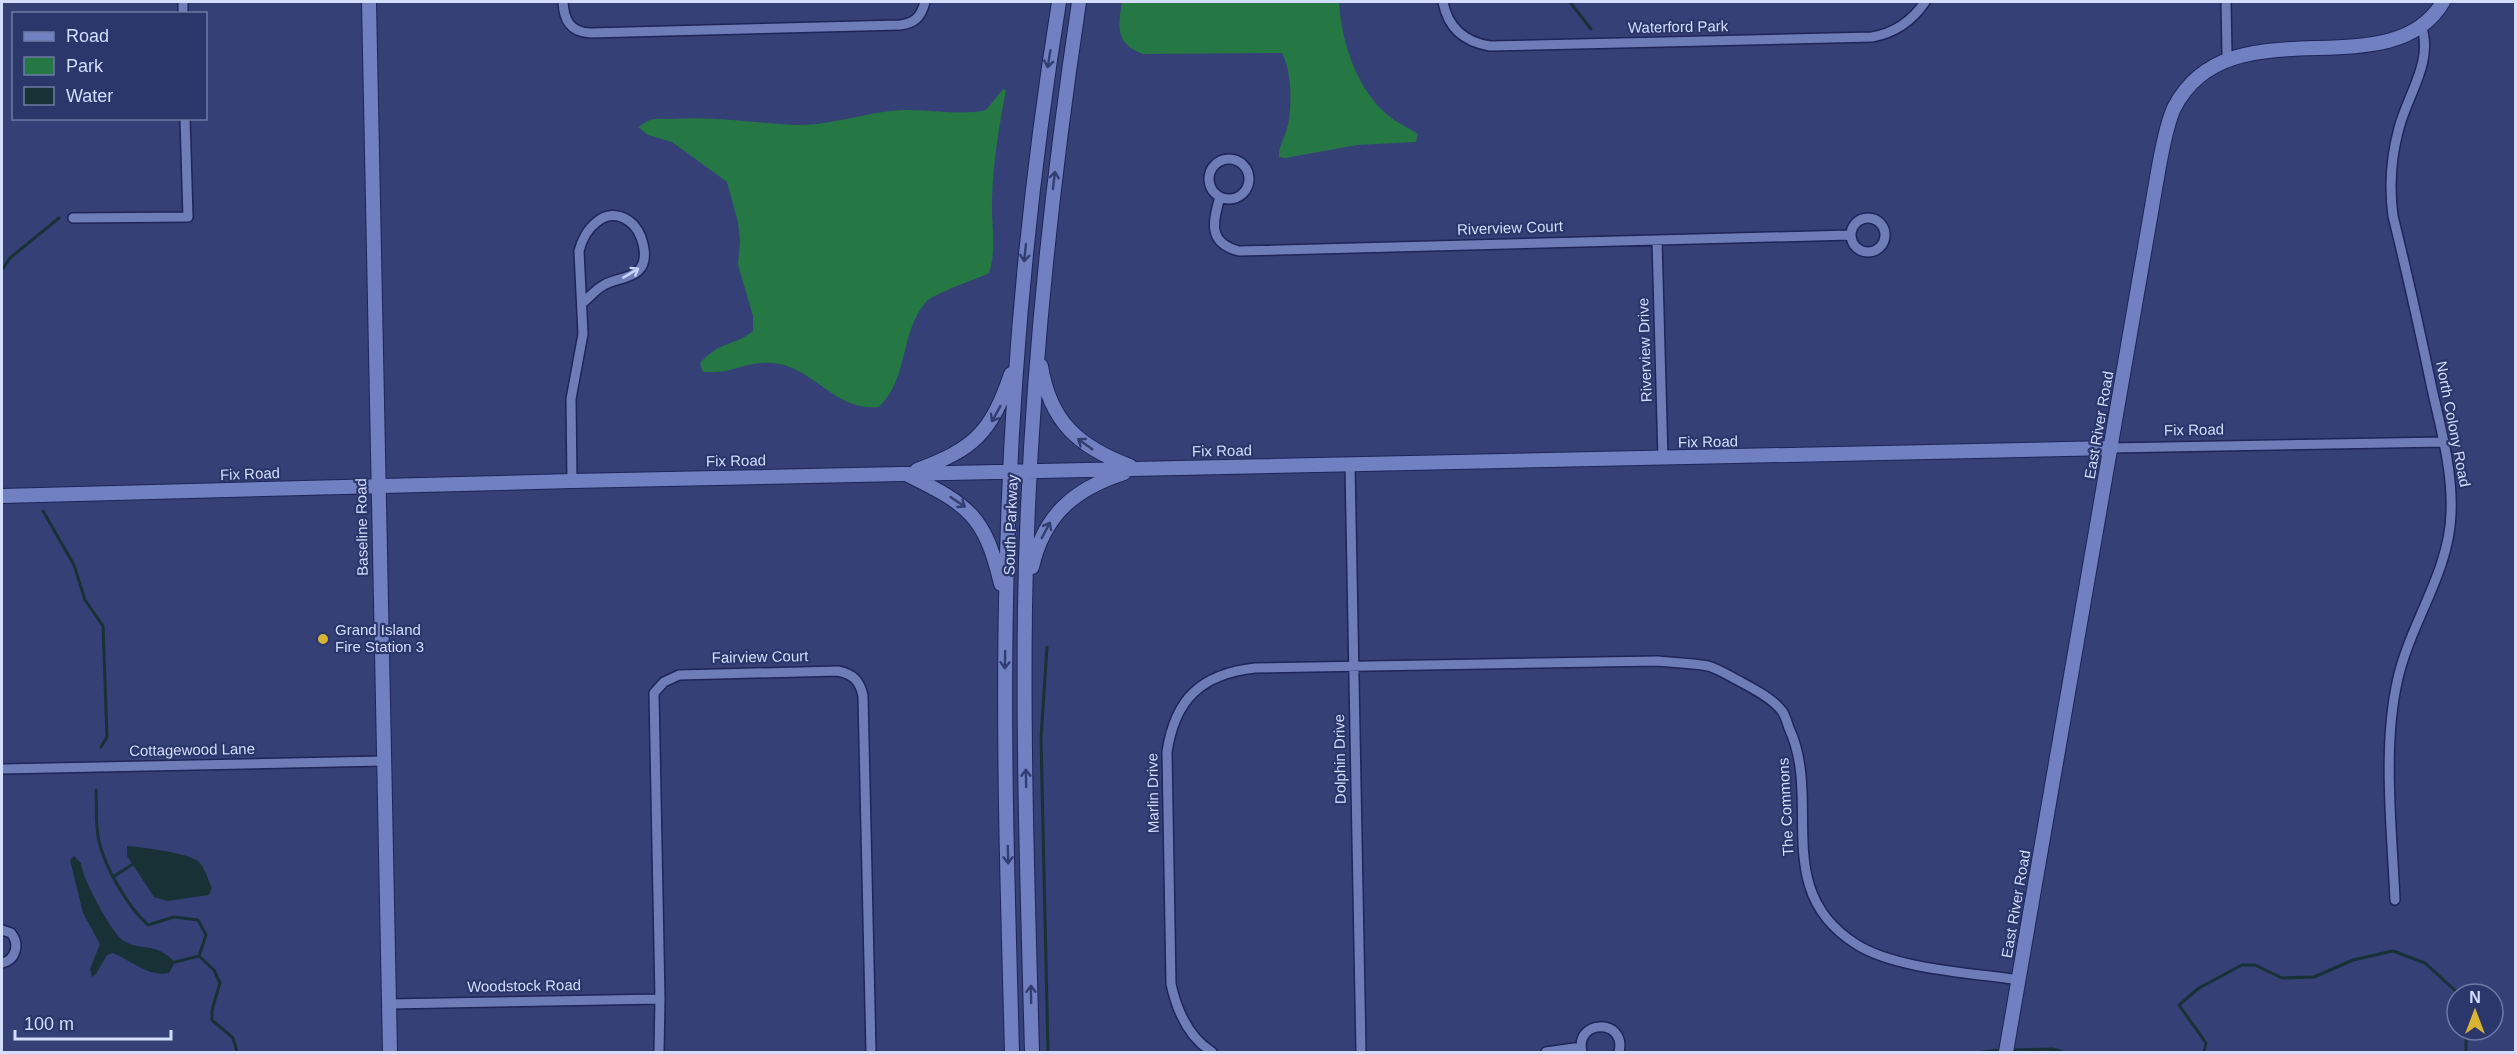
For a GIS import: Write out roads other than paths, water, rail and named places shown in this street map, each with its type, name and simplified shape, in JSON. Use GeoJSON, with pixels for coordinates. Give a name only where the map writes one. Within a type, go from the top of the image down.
{"type":"FeatureCollection","features":[{"type":"Feature","properties":{"kind":"main road","name":"Baseline Road"},"geometry":{"type":"LineString","coordinates":[[369,2],[390,1053]]}},
{"type":"Feature","properties":{"kind":"main road","name":"South Parkway"},"geometry":{"type":"LineString","coordinates":[[1012,1053],[1005,685],[1010,472],[1017,359],[1033,178],[1059,2]]}},
{"type":"Feature","properties":{"kind":"main road","name":"South Parkway"},"geometry":{"type":"LineString","coordinates":[[1032,1053],[1025,606],[1030,472],[1038,343],[1049,225],[1079,2]]}},
{"type":"Feature","properties":{"kind":"main road","name":"East River Road"},"geometry":{"type":"LineString","coordinates":[[2007,1046],[2168,126],[2175,107],[2187,87],[2205,68],[2227,53],[2258,45],[2381,40],[2400,35],[2421,25],[2431,18],[2444,2]]}},
{"type":"Feature","properties":{"kind":"main road"},"geometry":{"type":"LineString","coordinates":[[1038,343],[1046,387],[1056,413],[1064,424],[1092,449],[1138,469]]}},
{"type":"Feature","properties":{"kind":"main road"},"geometry":{"type":"LineString","coordinates":[[906,474],[943,460],[978,438],[998,412],[1017,359]]}},
{"type":"Feature","properties":{"kind":"main road","name":"Fix Road"},"geometry":{"type":"LineString","coordinates":[[2,496],[572,481],[2111,448]]}},
{"type":"Feature","properties":{"kind":"main road"},"geometry":{"type":"LineString","coordinates":[[1025,606],[1035,550],[1050,521],[1059,510],[1082,491],[1138,469]]}},
{"type":"Feature","properties":{"kind":"main road"},"geometry":{"type":"LineString","coordinates":[[906,474],[956,500],[978,520],[991,546],[1006,601]]}},
{"type":"Feature","properties":{"kind":"street"},"geometry":{"type":"LineString","coordinates":[[563,2],[564,14],[572,28],[590,33],[900,26],[909,24],[919,17],[925,2]]}},
{"type":"Feature","properties":{"kind":"street","name":"Waterford Park"},"geometry":{"type":"LineString","coordinates":[[1443,2],[1450,23],[1458,33],[1475,44],[1490,46],[1872,37],[1883,35],[1903,25],[1919,11],[1925,2]]}},
{"type":"Feature","properties":{"kind":"street"},"geometry":{"type":"LineString","coordinates":[[2226,2],[2227,53]]}},
{"type":"Feature","properties":{"kind":"street","name":"North Colony Road"},"geometry":{"type":"LineString","coordinates":[[2395,900],[2389,771],[2393,704],[2405,653],[2445,554],[2450,534],[2451,491],[2444,442],[2392,216],[2390,194],[2391,172],[2399,126],[2425,53],[2421,25]]}},
{"type":"Feature","properties":{"kind":"street"},"geometry":{"type":"LineString","coordinates":[[73,218],[188,217],[185,120]]}},
{"type":"Feature","properties":{"kind":"street"},"geometry":{"type":"LineString","coordinates":[[1220,160],[1236,160],[1243,163],[1249,173],[1247,189],[1237,198],[1220,197],[1209,184],[1211,170],[1220,160]]}},
{"type":"Feature","properties":{"kind":"street","name":"Riverview Court"},"geometry":{"type":"LineString","coordinates":[[1220,197],[1213,220],[1214,229],[1224,245],[1239,251],[1850,235]]}},
{"type":"Feature","properties":{"kind":"street"},"geometry":{"type":"LineString","coordinates":[[572,481],[572,399],[583,334],[579,251],[585,234],[595,222],[620,217],[628,220],[643,242],[643,263],[639,270],[603,285],[582,303]]}},
{"type":"Feature","properties":{"kind":"street","name":"Riverview Drive"},"geometry":{"type":"LineString","coordinates":[[1658,240],[1663,459]]}},
{"type":"Feature","properties":{"kind":"street","name":"Fix Road"},"geometry":{"type":"LineString","coordinates":[[2111,448],[2444,442]]}},
{"type":"Feature","properties":{"kind":"street","name":"Dolphin Drive"},"geometry":{"type":"LineString","coordinates":[[1350,465],[1361,1053]]}},
{"type":"Feature","properties":{"kind":"street","name":"The Commons"},"geometry":{"type":"LineString","coordinates":[[1353,665],[1658,661],[1710,667],[1754,689],[1781,710],[1796,742],[1799,757],[1801,838],[1806,875],[1818,906],[1832,923],[1856,944],[1892,960],[2020,980]]}},
{"type":"Feature","properties":{"kind":"street","name":"Marlin Drive"},"geometry":{"type":"LineString","coordinates":[[1212,1053],[1187,1028],[1177,1007],[1171,984],[1167,752],[1173,721],[1191,694],[1224,674],[1255,668],[1353,665]]}},
{"type":"Feature","properties":{"kind":"street","name":"Fairview Court"},"geometry":{"type":"LineString","coordinates":[[659,1053],[654,693],[664,682],[679,675],[845,672],[855,678],[863,696],[871,1053]]}},
{"type":"Feature","properties":{"kind":"street","name":"Cottagewood Lane"},"geometry":{"type":"LineString","coordinates":[[2,769],[383,761]]}},
{"type":"Feature","properties":{"kind":"street"},"geometry":{"type":"LineString","coordinates":[[2,930],[11,933],[16,945],[12,957],[8,962],[2,963]]}},
{"type":"Feature","properties":{"kind":"street","name":"Woodstock Road"},"geometry":{"type":"LineString","coordinates":[[389,1004],[660,999]]}},
{"type":"Feature","properties":{"kind":"street"},"geometry":{"type":"LineString","coordinates":[[1546,1053],[1582,1050],[1585,1034],[1591,1029],[1606,1027],[1612,1030],[1620,1040],[1619,1053]]}},
{"type":"Feature","properties":{"kind":"water"},"geometry":{"type":"Polygon","coordinates":[[[127,846],[165,851],[194,859],[203,867],[212,888],[209,895],[167,901],[154,897],[127,856],[127,846]]]}},
{"type":"Feature","properties":{"kind":"water"},"geometry":{"type":"Polygon","coordinates":[[[74,856],[81,863],[91,892],[112,928],[124,941],[161,951],[168,956],[175,962],[169,973],[147,971],[113,953],[107,955],[92,977],[90,969],[100,944],[83,913],[70,860],[74,856]]]}},
{"type":"Feature","properties":{"kind":"waterway"},"geometry":{"type":"LineString","coordinates":[[1570,2],[1591,29]]}},
{"type":"Feature","properties":{"kind":"waterway"},"geometry":{"type":"LineString","coordinates":[[2,270],[10,258],[59,218]]}},
{"type":"Feature","properties":{"kind":"waterway"},"geometry":{"type":"LineString","coordinates":[[43,511],[74,565],[85,600],[103,626],[107,737],[101,747]]}},
{"type":"Feature","properties":{"kind":"waterway"},"geometry":{"type":"LineString","coordinates":[[1047,647],[1041,738],[1048,1052]]}},
{"type":"Feature","properties":{"kind":"waterway"},"geometry":{"type":"LineString","coordinates":[[96,790],[99,841],[112,875],[125,898],[148,925],[174,917],[198,920],[206,935],[199,956],[214,970],[220,983],[212,1010],[212,1020],[233,1038],[237,1052]]}},
{"type":"Feature","properties":{"kind":"waterway"},"geometry":{"type":"LineString","coordinates":[[113,877],[133,864]]}},
{"type":"Feature","properties":{"kind":"waterway"},"geometry":{"type":"LineString","coordinates":[[2204,1052],[2206,1043],[2179,1005],[2199,988],[2242,965],[2255,965],[2282,978],[2314,977],[2353,960],[2393,951],[2425,963],[2446,982]]}},
{"type":"Feature","properties":{"kind":"waterway"},"geometry":{"type":"LineString","coordinates":[[175,962],[199,956]]}},
{"type":"Feature","properties":{"kind":"waterway"},"geometry":{"type":"LineString","coordinates":[[2466,1042],[2466,1052]]}},
{"type":"Feature","properties":{"kind":"waterway"},"geometry":{"type":"LineString","coordinates":[[2010,1050],[2053,1049],[2062,1052]]}},
{"type":"Feature","properties":{"kind":"waterway"},"geometry":{"type":"LineString","coordinates":[[1982,1052],[2001,1050]]}},
{"type":"Feature","properties":{"kind":"place","name":"Grand Island Fire Station 3"},"geometry":{"type":"Point","coordinates":[323,639]}}]}
